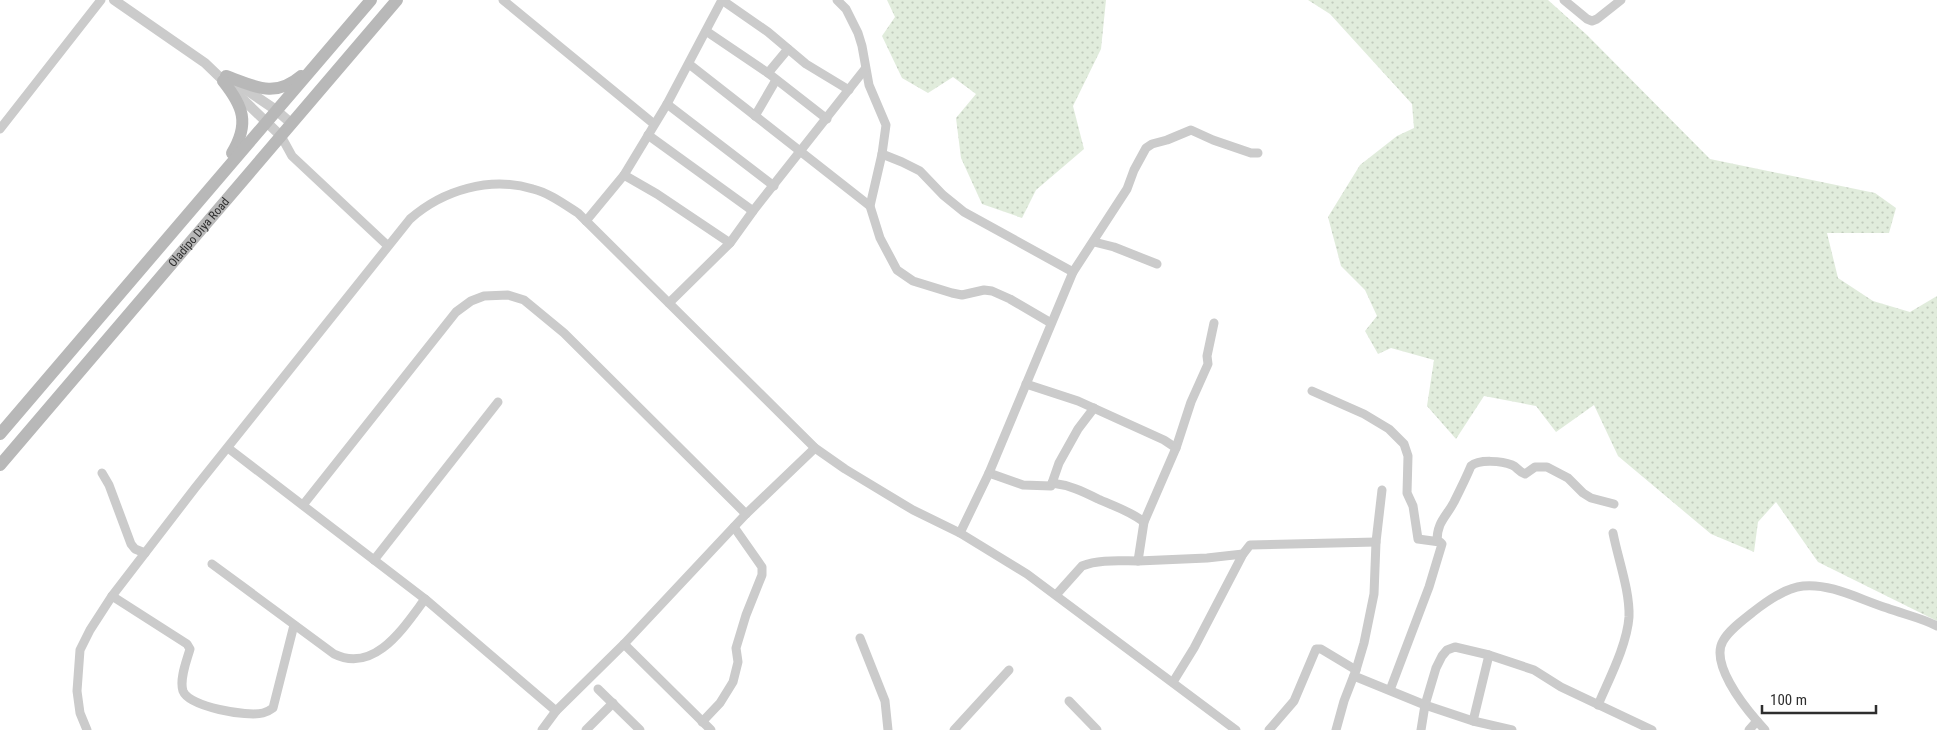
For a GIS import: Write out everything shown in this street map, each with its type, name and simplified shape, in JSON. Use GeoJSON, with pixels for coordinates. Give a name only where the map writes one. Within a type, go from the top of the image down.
{"type":"FeatureCollection","features":[{"type":"Feature","properties":{"kind":"main road","name":"Oladipo Diya Road"},"geometry":{"type":"LineString","coordinates":[[0,434],[371,0]]}},
{"type":"Feature","properties":{"kind":"main road","name":"Oladipo Diya Road"},"geometry":{"type":"LineString","coordinates":[[0,465],[120,322],[397,0]]}},
{"type":"Feature","properties":{"kind":"main road"},"geometry":{"type":"LineString","coordinates":[[221,76],[257,89],[270,90],[281,88],[295,81],[324,57]]}},
{"type":"Feature","properties":{"kind":"main road"},"geometry":{"type":"LineString","coordinates":[[217,180],[240,138],[243,127],[240,108],[221,76]]}},
{"type":"Feature","properties":{"kind":"street"},"geometry":{"type":"LineString","coordinates":[[0,129],[101,0]]}},
{"type":"Feature","properties":{"kind":"street"},"geometry":{"type":"LineString","coordinates":[[114,0],[221,76],[276,110],[292,124]]}},
{"type":"Feature","properties":{"kind":"street"},"geometry":{"type":"LineString","coordinates":[[503,0],[654,124]]}},
{"type":"Feature","properties":{"kind":"street"},"geometry":{"type":"LineString","coordinates":[[586,221],[624,175],[667,104],[722,0],[768,32],[806,64],[849,90]]}},
{"type":"Feature","properties":{"kind":"street"},"geometry":{"type":"LineString","coordinates":[[837,0],[846,9],[858,32],[872,93],[886,125],[882,154],[870,206],[880,238],[897,270],[913,281],[957,294],[962,295],[984,290],[992,292],[1010,299],[1051,323]]}},
{"type":"Feature","properties":{"kind":"street"},"geometry":{"type":"LineString","coordinates":[[1564,0],[1592,21],[1621,0]]}},
{"type":"Feature","properties":{"kind":"street"},"geometry":{"type":"LineString","coordinates":[[706,30],[768,73],[827,119]]}},
{"type":"Feature","properties":{"kind":"street"},"geometry":{"type":"LineString","coordinates":[[768,73],[788,49]]}},
{"type":"Feature","properties":{"kind":"street"},"geometry":{"type":"LineString","coordinates":[[689,64],[870,206]]}},
{"type":"Feature","properties":{"kind":"street"},"geometry":{"type":"LineString","coordinates":[[668,303],[730,243],[865,69]]}},
{"type":"Feature","properties":{"kind":"street"},"geometry":{"type":"LineString","coordinates":[[221,76],[280,136],[292,156],[388,246]]}},
{"type":"Feature","properties":{"kind":"street"},"geometry":{"type":"LineString","coordinates":[[755,116],[776,80]]}},
{"type":"Feature","properties":{"kind":"street"},"geometry":{"type":"LineString","coordinates":[[667,104],[774,186]]}},
{"type":"Feature","properties":{"kind":"street"},"geometry":{"type":"LineString","coordinates":[[960,533],[989,473],[1073,272],[1127,189],[1134,170],[1148,146],[1191,130],[1213,140],[1251,153],[1258,153]]}},
{"type":"Feature","properties":{"kind":"street"},"geometry":{"type":"LineString","coordinates":[[648,135],[753,211]]}},
{"type":"Feature","properties":{"kind":"street"},"geometry":{"type":"LineString","coordinates":[[882,154],[920,171],[943,195],[964,212],[1073,272]]}},
{"type":"Feature","properties":{"kind":"street"},"geometry":{"type":"LineString","coordinates":[[624,175],[657,194],[730,243]]}},
{"type":"Feature","properties":{"kind":"street"},"geometry":{"type":"LineString","coordinates":[[87,730],[80,713],[77,691],[80,650],[90,630],[112,596],[374,267],[410,219],[424,208],[453,192],[490,184],[522,186],[543,192],[578,213],[815,448],[913,510],[997,554],[1056,595],[1236,730]]}},
{"type":"Feature","properties":{"kind":"street"},"geometry":{"type":"LineString","coordinates":[[1094,242],[1114,247],[1157,264]]}},
{"type":"Feature","properties":{"kind":"street"},"geometry":{"type":"LineString","coordinates":[[303,504],[456,312],[471,301],[484,296],[504,294],[524,300],[564,333],[746,514]]}},
{"type":"Feature","properties":{"kind":"street"},"geometry":{"type":"LineString","coordinates":[[1138,562],[1144,522],[1162,476],[1176,448],[1191,402],[1208,364],[1207,356],[1214,323]]}},
{"type":"Feature","properties":{"kind":"street"},"geometry":{"type":"LineString","coordinates":[[1026,384],[1094,408],[1164,440],[1176,448]]}},
{"type":"Feature","properties":{"kind":"street"},"geometry":{"type":"LineString","coordinates":[[1312,391],[1364,414],[1389,429],[1404,444],[1408,456],[1407,493],[1413,506],[1417,536],[1420,540],[1437,541],[1442,546],[1438,562],[1390,690]]}},
{"type":"Feature","properties":{"kind":"street"},"geometry":{"type":"LineString","coordinates":[[374,560],[498,402]]}},
{"type":"Feature","properties":{"kind":"street"},"geometry":{"type":"LineString","coordinates":[[989,473],[1023,485],[1048,487],[1052,483],[1058,463],[1078,429],[1094,408]]}},
{"type":"Feature","properties":{"kind":"street"},"geometry":{"type":"LineString","coordinates":[[228,448],[425,599],[556,711]]}},
{"type":"Feature","properties":{"kind":"street"},"geometry":{"type":"LineString","coordinates":[[542,730],[556,711],[624,644],[746,514],[815,448]]}},
{"type":"Feature","properties":{"kind":"street"},"geometry":{"type":"LineString","coordinates":[[1437,541],[1437,534],[1442,519],[1453,503],[1471,466],[1475,463],[1497,462],[1511,465],[1522,474],[1535,467],[1547,467],[1568,478],[1591,498],[1614,504]]}},
{"type":"Feature","properties":{"kind":"street"},"geometry":{"type":"LineString","coordinates":[[102,472],[132,544],[135,549],[146,553]]}},
{"type":"Feature","properties":{"kind":"street"},"geometry":{"type":"LineString","coordinates":[[1052,483],[1064,484],[1083,491],[1126,511],[1144,522]]}},
{"type":"Feature","properties":{"kind":"street"},"geometry":{"type":"LineString","coordinates":[[1336,730],[1364,643],[1374,594],[1376,542],[1382,490]]}},
{"type":"Feature","properties":{"kind":"street"},"geometry":{"type":"LineString","coordinates":[[702,722],[728,692],[733,682],[738,662],[736,648],[746,615],[762,575],[762,567],[734,527]]}},
{"type":"Feature","properties":{"kind":"street"},"geometry":{"type":"LineString","coordinates":[[1598,705],[1622,645],[1629,618],[1628,603],[1613,533]]}},
{"type":"Feature","properties":{"kind":"street"},"geometry":{"type":"LineString","coordinates":[[1173,682],[1194,648],[1248,547],[1252,545],[1376,542]]}},
{"type":"Feature","properties":{"kind":"street"},"geometry":{"type":"LineString","coordinates":[[1056,595],[1079,568],[1085,564],[1099,561],[1138,562],[1243,554]]}},
{"type":"Feature","properties":{"kind":"street"},"geometry":{"type":"LineString","coordinates":[[212,564],[334,654],[343,658],[358,660],[381,650],[395,638],[425,599]]}},
{"type":"Feature","properties":{"kind":"street"},"geometry":{"type":"LineString","coordinates":[[1765,730],[1734,690],[1723,666],[1720,646],[1727,635],[1771,599],[1790,589],[1803,586],[1825,587],[1937,626]]}},
{"type":"Feature","properties":{"kind":"street"},"geometry":{"type":"LineString","coordinates":[[112,596],[187,644],[190,649],[182,681],[183,691],[195,702],[225,711],[258,714],[272,708],[294,625]]}},
{"type":"Feature","properties":{"kind":"street"},"geometry":{"type":"LineString","coordinates":[[860,638],[885,701],[888,730]]}},
{"type":"Feature","properties":{"kind":"street"},"geometry":{"type":"LineString","coordinates":[[624,644],[711,730]]}},
{"type":"Feature","properties":{"kind":"street"},"geometry":{"type":"LineString","coordinates":[[1421,730],[1425,705],[1436,668],[1447,650],[1455,647],[1489,655],[1534,670],[1562,687],[1652,730]]}},
{"type":"Feature","properties":{"kind":"street"},"geometry":{"type":"LineString","coordinates":[[1269,730],[1294,701],[1316,649],[1321,649],[1355,673],[1425,705],[1512,730]]}},
{"type":"Feature","properties":{"kind":"street"},"geometry":{"type":"LineString","coordinates":[[1473,720],[1489,655]]}},
{"type":"Feature","properties":{"kind":"street"},"geometry":{"type":"LineString","coordinates":[[954,730],[1009,670]]}},
{"type":"Feature","properties":{"kind":"street"},"geometry":{"type":"LineString","coordinates":[[598,689],[640,730]]}},
{"type":"Feature","properties":{"kind":"street"},"geometry":{"type":"LineString","coordinates":[[1069,701],[1097,730]]}},
{"type":"Feature","properties":{"kind":"street"},"geometry":{"type":"LineString","coordinates":[[586,730],[613,703]]}},
{"type":"Feature","properties":{"kind":"street"},"geometry":{"type":"LineString","coordinates":[[1749,730],[1757,721]]}},
{"type":"Feature","properties":{"kind":"green space"},"geometry":{"type":"Polygon","coordinates":[[[887,0],[1106,0],[1101,49],[1073,106],[1084,149],[1036,190],[1022,218],[982,204],[961,158],[956,118],[976,94],[953,77],[928,93],[902,78],[882,36],[895,17],[887,0]]]}},
{"type":"Feature","properties":{"kind":"green space"},"geometry":{"type":"Polygon","coordinates":[[[1308,0],[1548,0],[1587,35],[1710,159],[1875,193],[1896,208],[1889,233],[1827,233],[1838,278],[1873,301],[1910,312],[1937,296],[1937,621],[1818,562],[1776,502],[1758,522],[1754,552],[1711,534],[1618,456],[1594,405],[1556,432],[1536,406],[1484,396],[1456,439],[1427,406],[1434,360],[1391,348],[1378,354],[1365,331],[1377,316],[1365,290],[1341,266],[1328,217],[1360,165],[1397,136],[1414,128],[1412,104],[1330,14],[1308,0]]]}}]}
